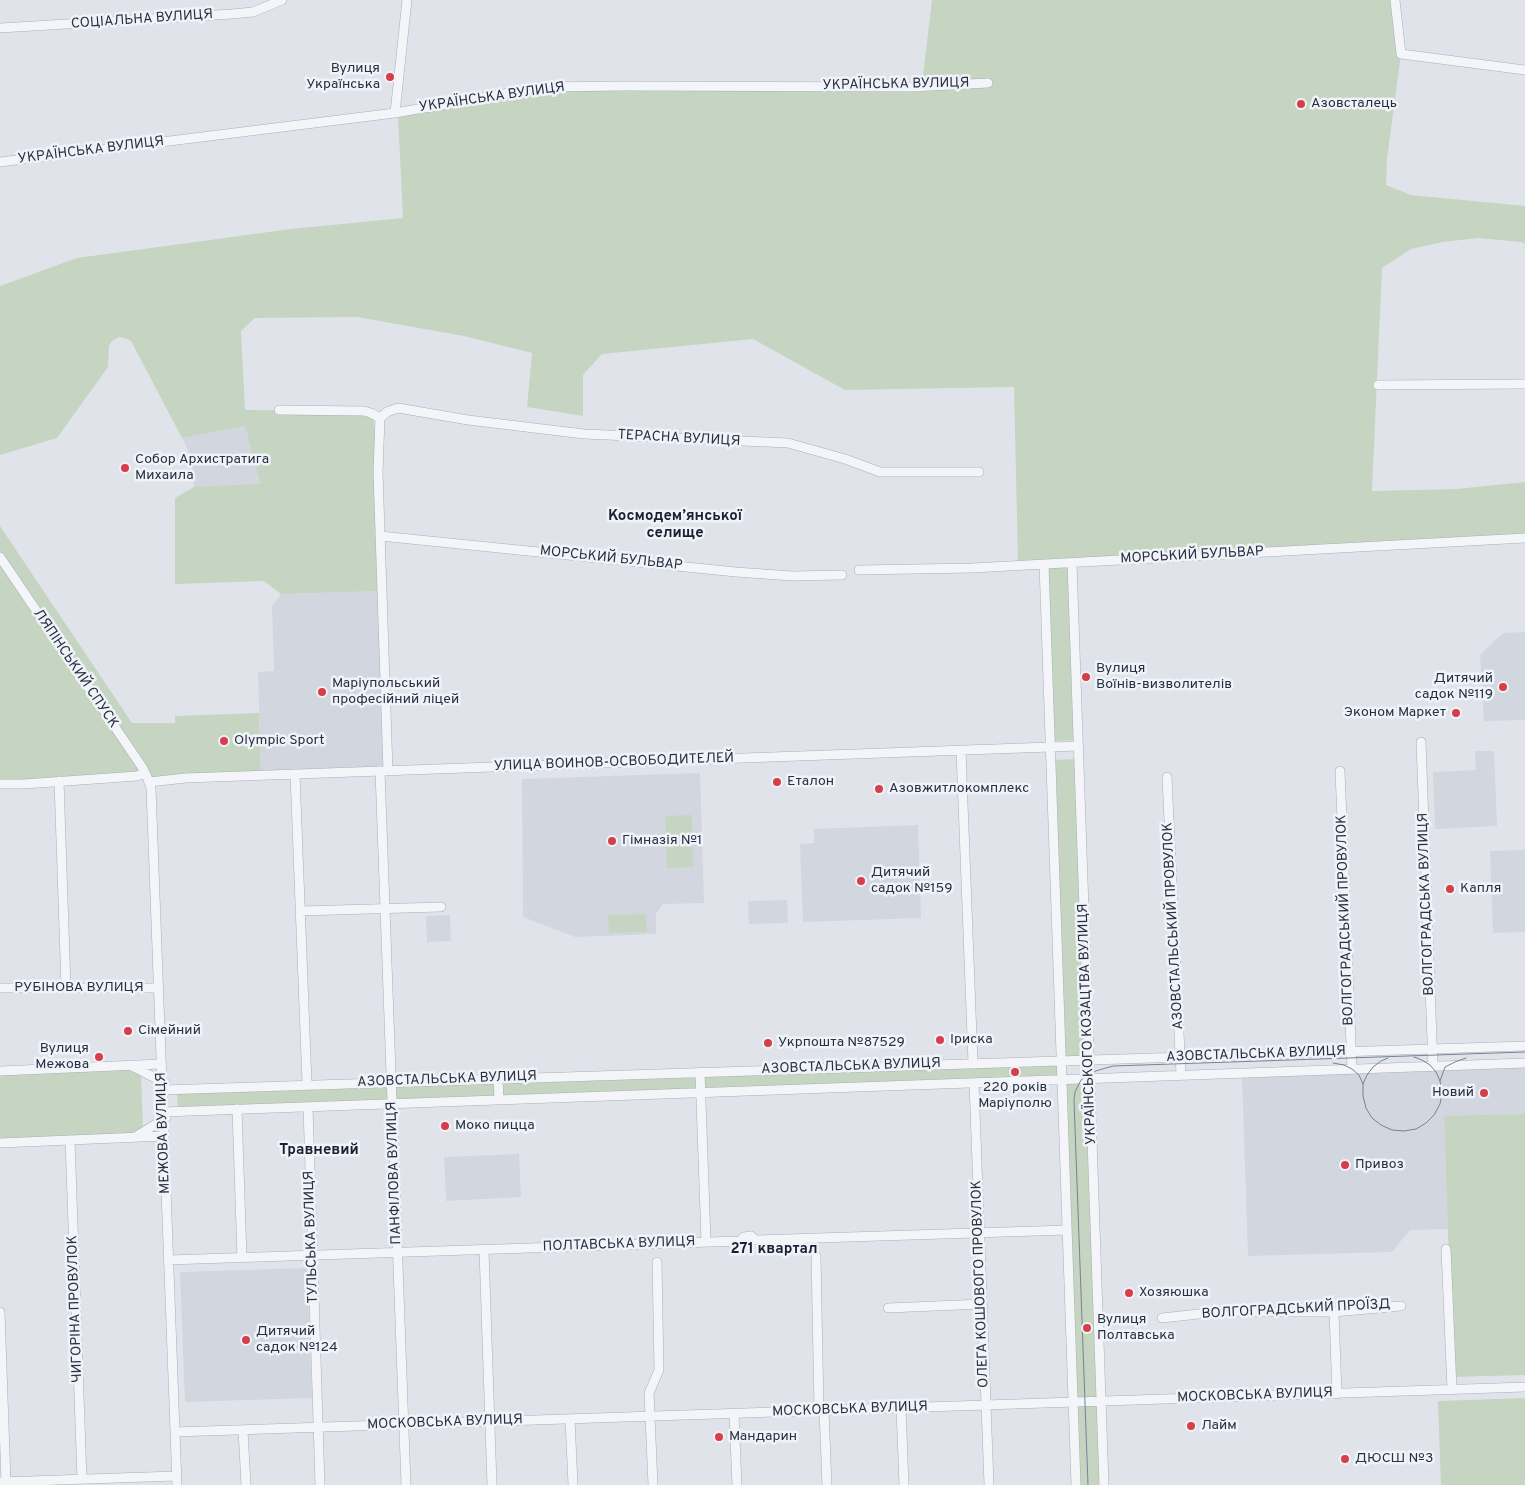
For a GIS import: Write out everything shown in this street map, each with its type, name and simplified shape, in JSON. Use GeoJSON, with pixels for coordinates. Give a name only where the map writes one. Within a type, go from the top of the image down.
{"type":"FeatureCollection","features":[{"type":"Feature","properties":{"kind":"street","name":"СОЦІАЛЬНА ВУЛИЦЯ"},"geometry":{"type":"LineString","coordinates":[[0,28],[253,12],[282,0]]}},
{"type":"Feature","properties":{"kind":"street"},"geometry":{"type":"LineString","coordinates":[[395,113],[407,0]]}},
{"type":"Feature","properties":{"kind":"street"},"geometry":{"type":"LineString","coordinates":[[1395,0],[1401,54],[1525,70]]}},
{"type":"Feature","properties":{"kind":"street","name":"УКРАЇНСЬКА ВУЛИЦЯ"},"geometry":{"type":"LineString","coordinates":[[0,162],[395,113],[543,87],[911,87],[988,83]]}},
{"type":"Feature","properties":{"kind":"street"},"geometry":{"type":"LineString","coordinates":[[1378,385],[1525,384]]}},
{"type":"Feature","properties":{"kind":"street","name":"ТЕРАСНА ВУЛИЦЯ"},"geometry":{"type":"LineString","coordinates":[[380,418],[387,412],[398,408],[468,420],[584,434],[788,443],[884,472],[979,472]]}},
{"type":"Feature","properties":{"kind":"street"},"geometry":{"type":"LineString","coordinates":[[280,410],[364,412],[371,413],[380,418],[378,472],[384,771]]}},
{"type":"Feature","properties":{"kind":"street","name":"МОРСЬКИЙ БУЛЬВАР"},"geometry":{"type":"LineString","coordinates":[[380,536],[736,572],[792,576],[842,574]]}},
{"type":"Feature","properties":{"kind":"street","name":"МОРСЬКИЙ БУЛЬВАР"},"geometry":{"type":"LineString","coordinates":[[859,570],[972,568],[1525,538]]}},
{"type":"Feature","properties":{"kind":"street","name":"ЛЯПІНСЬКИЙ СПУСК"},"geometry":{"type":"LineString","coordinates":[[0,557],[145,773],[149,782]]}},
{"type":"Feature","properties":{"kind":"street","name":"УКРАЇНСЬКОГО КОЗАЦТВА ВУЛИЦЯ"},"geometry":{"type":"LineString","coordinates":[[1072,563],[1104,1485]]}},
{"type":"Feature","properties":{"kind":"street","name":"УКРАЇНСЬКОГО КОЗАЦТВА ВУЛИЦЯ"},"geometry":{"type":"LineString","coordinates":[[1044,564],[1076,1485]]}},
{"type":"Feature","properties":{"kind":"street","name":"ВОЛГОГРАДСЬКА ВУЛИЦЯ"},"geometry":{"type":"LineString","coordinates":[[1421,742],[1433,1067]]}},
{"type":"Feature","properties":{"kind":"street","name":"УЛИЦА ВОИНОВ-ОСВОБОДИТЕЛЕЙ"},"geometry":{"type":"LineString","coordinates":[[149,782],[186,778],[1078,746]]}},
{"type":"Feature","properties":{"kind":"street"},"geometry":{"type":"LineString","coordinates":[[962,750],[973,1063]]}},
{"type":"Feature","properties":{"kind":"street","name":"ПАНФІЛОВА ВУЛИЦЯ"},"geometry":{"type":"LineString","coordinates":[[384,771],[385,908],[406,1485]]}},
{"type":"Feature","properties":{"kind":"street","name":"ВОЛГОГРАДСЬКИЙ ПРОВУЛОК"},"geometry":{"type":"LineString","coordinates":[[1340,771],[1352,1070]]}},
{"type":"Feature","properties":{"kind":"street"},"geometry":{"type":"LineString","coordinates":[[0,784],[137,776],[145,773]]}},
{"type":"Feature","properties":{"kind":"street"},"geometry":{"type":"LineString","coordinates":[[295,774],[307,1084]]}},
{"type":"Feature","properties":{"kind":"street","name":"АЗОВСТАЛЬСЬКИЙ ПРОВУЛОК"},"geometry":{"type":"LineString","coordinates":[[1167,777],[1181,1075]]}},
{"type":"Feature","properties":{"kind":"street"},"geometry":{"type":"LineString","coordinates":[[58,781],[66,988]]}},
{"type":"Feature","properties":{"kind":"street","name":"МЕЖОВА ВУЛИЦЯ"},"geometry":{"type":"LineString","coordinates":[[149,782],[152,806],[176,1480]]}},
{"type":"Feature","properties":{"kind":"street"},"geometry":{"type":"LineString","coordinates":[[300,911],[441,907]]}},
{"type":"Feature","properties":{"kind":"street","name":"РУБІНОВА ВУЛИЦЯ"},"geometry":{"type":"LineString","coordinates":[[0,988],[158,988]]}},
{"type":"Feature","properties":{"kind":"street","name":"АЗОВСТАЛЬСЬКА ВУЛИЦЯ"},"geometry":{"type":"LineString","coordinates":[[162,1085],[178,1089],[1525,1046]]}},
{"type":"Feature","properties":{"kind":"street","name":"АЗОВСТАЛЬСЬКА ВУЛИЦЯ"},"geometry":{"type":"LineString","coordinates":[[134,1137],[163,1116],[178,1111],[1062,1081],[1525,1063]]}},
{"type":"Feature","properties":{"kind":"street"},"geometry":{"type":"LineString","coordinates":[[0,1071],[161,1064]]}},
{"type":"Feature","properties":{"kind":"street"},"geometry":{"type":"LineString","coordinates":[[130,1065],[162,1085]]}},
{"type":"Feature","properties":{"kind":"street"},"geometry":{"type":"LineString","coordinates":[[700,1072],[706,1242]]}},
{"type":"Feature","properties":{"kind":"street"},"geometry":{"type":"LineString","coordinates":[[498,1078],[499,1100]]}},
{"type":"Feature","properties":{"kind":"street","name":"ОЛЕГА КОШОВОГО ПРОВУЛОК"},"geometry":{"type":"LineString","coordinates":[[974,1083],[989,1485]]}},
{"type":"Feature","properties":{"kind":"street","name":"ТУЛЬСЬКА ВУЛИЦЯ"},"geometry":{"type":"LineString","coordinates":[[308,1107],[320,1485]]}},
{"type":"Feature","properties":{"kind":"street"},"geometry":{"type":"LineString","coordinates":[[237,1109],[242,1258]]}},
{"type":"Feature","properties":{"kind":"street","name":"АЗОВСТАЛЬСЬКА ВУЛИЦЯ"},"geometry":{"type":"LineString","coordinates":[[0,1143],[164,1136]]}},
{"type":"Feature","properties":{"kind":"street","name":"ЧИГОРІНА ПРОВУЛОК"},"geometry":{"type":"LineString","coordinates":[[70,1140],[82,1479]]}},
{"type":"Feature","properties":{"kind":"street","name":"ПОЛТАВСЬКА ВУЛИЦЯ"},"geometry":{"type":"LineString","coordinates":[[168,1260],[740,1241],[744,1237],[751,1236],[756,1240],[1067,1230]]}},
{"type":"Feature","properties":{"kind":"street"},"geometry":{"type":"LineString","coordinates":[[1446,1249],[1452,1390]]}},
{"type":"Feature","properties":{"kind":"street"},"geometry":{"type":"LineString","coordinates":[[484,1250],[492,1485]]}},
{"type":"Feature","properties":{"kind":"street"},"geometry":{"type":"LineString","coordinates":[[816,1256],[827,1485]]}},
{"type":"Feature","properties":{"kind":"street"},"geometry":{"type":"LineString","coordinates":[[653,1485],[650,1393],[659,1370],[657,1262]]}},
{"type":"Feature","properties":{"kind":"street"},"geometry":{"type":"LineString","coordinates":[[888,1308],[982,1304]]}},
{"type":"Feature","properties":{"kind":"street","name":"ВОЛГОГРАДСЬКИЙ ПРОЇЗД"},"geometry":{"type":"LineString","coordinates":[[1162,1318],[1226,1310],[1334,1312],[1401,1306]]}},
{"type":"Feature","properties":{"kind":"street"},"geometry":{"type":"LineString","coordinates":[[0,1312],[3,1482],[82,1479],[176,1480]]}},
{"type":"Feature","properties":{"kind":"street"},"geometry":{"type":"LineString","coordinates":[[1334,1312],[1337,1394]]}},
{"type":"Feature","properties":{"kind":"street","name":"МОСКОВСЬКА ВУЛИЦЯ"},"geometry":{"type":"LineString","coordinates":[[175,1432],[1525,1387]]}},
{"type":"Feature","properties":{"kind":"street"},"geometry":{"type":"LineString","coordinates":[[901,1408],[904,1485]]}},
{"type":"Feature","properties":{"kind":"street"},"geometry":{"type":"LineString","coordinates":[[734,1414],[737,1485]]}},
{"type":"Feature","properties":{"kind":"street"},"geometry":{"type":"LineString","coordinates":[[570,1419],[573,1485]]}},
{"type":"Feature","properties":{"kind":"street"},"geometry":{"type":"LineString","coordinates":[[244,1430],[246,1485]]}},
{"type":"Feature","properties":{"kind":"shaded area"},"geometry":{"type":"Polygon","coordinates":[[[245,426],[260,485],[194,487],[191,456],[182,438],[245,426]]]}},
{"type":"Feature","properties":{"kind":"shaded area","name":"Маріупольський професійний ліцей"},"geometry":{"type":"Polygon","coordinates":[[[382,591],[388,771],[261,775],[258,672],[274,671],[272,606],[281,594],[382,591]]]}},
{"type":"Feature","properties":{"kind":"shaded area","name":"Дитячий садок №119"},"geometry":{"type":"Polygon","coordinates":[[[1525,632],[1525,720],[1484,721],[1480,655],[1503,633],[1525,632]]]}},
{"type":"Feature","properties":{"kind":"shaded area"},"geometry":{"type":"Polygon","coordinates":[[[1475,751],[1494,751],[1497,826],[1435,829],[1433,772],[1476,770],[1475,751]]]}},
{"type":"Feature","properties":{"kind":"shaded area","name":"Гімназія №1"},"geometry":{"type":"Polygon","coordinates":[[[700,773],[704,903],[663,904],[656,914],[656,934],[575,937],[523,917],[522,779],[700,773]]]}},
{"type":"Feature","properties":{"kind":"shaded area","name":"Дитячий садок №159"},"geometry":{"type":"Polygon","coordinates":[[[918,825],[921,918],[803,922],[800,844],[814,843],[814,829],[918,825]]]}},
{"type":"Feature","properties":{"kind":"shaded area"},"geometry":{"type":"Polygon","coordinates":[[[1525,850],[1525,932],[1493,933],[1490,851],[1525,850]]]}},
{"type":"Feature","properties":{"kind":"shaded area"},"geometry":{"type":"Polygon","coordinates":[[[787,900],[788,923],[749,924],[748,901],[787,900]]]}},
{"type":"Feature","properties":{"kind":"shaded area"},"geometry":{"type":"Polygon","coordinates":[[[450,915],[451,941],[427,942],[426,916],[450,915]]]}},
{"type":"Feature","properties":{"kind":"shaded area","name":"Привоз"},"geometry":{"type":"Polygon","coordinates":[[[1525,1067],[1525,1114],[1444,1117],[1448,1229],[1410,1230],[1392,1252],[1248,1256],[1242,1077],[1525,1067]]]}},
{"type":"Feature","properties":{"kind":"shaded area"},"geometry":{"type":"Polygon","coordinates":[[[519,1154],[521,1197],[446,1201],[444,1157],[519,1154]]]}},
{"type":"Feature","properties":{"kind":"shaded area","name":"Дитячий садок №124"},"geometry":{"type":"Polygon","coordinates":[[[307,1268],[312,1398],[185,1402],[180,1272],[307,1268]]]}},
{"type":"Feature","properties":{"kind":"green space"},"geometry":{"type":"Polygon","coordinates":[[[932,0],[1395,0],[1401,54],[1387,159],[1386,185],[1411,195],[1525,206],[1525,244],[1478,238],[1443,242],[1411,249],[1382,268],[1372,491],[1456,489],[1525,482],[1525,534],[1018,563],[1014,387],[845,390],[753,339],[602,354],[583,375],[583,416],[527,407],[532,353],[464,336],[357,317],[255,318],[241,331],[245,410],[373,411],[378,472],[382,591],[281,594],[264,581],[175,584],[175,498],[194,487],[260,484],[245,426],[182,438],[131,341],[125,338],[119,337],[112,341],[109,346],[108,367],[57,438],[0,455],[0,286],[77,258],[291,229],[403,218],[398,116],[530,91],[722,89],[921,92],[932,0]]]}},
{"type":"Feature","properties":{"kind":"green space"},"geometry":{"type":"Polygon","coordinates":[[[0,526],[132,723],[175,723],[175,716],[259,713],[261,775],[0,784],[0,526]]]}},
{"type":"Feature","properties":{"kind":"green space"},"geometry":{"type":"Polygon","coordinates":[[[1070,566],[1076,740],[1053,741],[1046,568],[1070,566]]]}},
{"type":"Feature","properties":{"kind":"green space"},"geometry":{"type":"Polygon","coordinates":[[[1077,759],[1087,1057],[1064,1057],[1053,760],[1077,759]]]}},
{"type":"Feature","properties":{"kind":"green space"},"geometry":{"type":"Polygon","coordinates":[[[692,815],[693,867],[667,868],[665,816],[692,815]]]}},
{"type":"Feature","properties":{"kind":"green space"},"geometry":{"type":"Polygon","coordinates":[[[646,914],[647,932],[609,933],[608,915],[646,914]]]}},
{"type":"Feature","properties":{"kind":"green space"},"geometry":{"type":"Polygon","coordinates":[[[1059,1063],[1060,1079],[178,1109],[177,1091],[1059,1063]]]}},
{"type":"Feature","properties":{"kind":"green space"},"geometry":{"type":"Polygon","coordinates":[[[129,1067],[141,1073],[143,1129],[134,1135],[0,1141],[0,1073],[129,1067]]]}},
{"type":"Feature","properties":{"kind":"green space"},"geometry":{"type":"Polygon","coordinates":[[[1087,1082],[1099,1399],[1076,1400],[1065,1083],[1087,1082]]]}},
{"type":"Feature","properties":{"kind":"green space"},"geometry":{"type":"Polygon","coordinates":[[[1525,1114],[1525,1375],[1453,1377],[1444,1116],[1525,1114]]]}},
{"type":"Feature","properties":{"kind":"green space"},"geometry":{"type":"Polygon","coordinates":[[[1525,1398],[1525,1485],[1441,1485],[1438,1401],[1525,1398]]]}},
{"type":"Feature","properties":{"kind":"green space"},"geometry":{"type":"Polygon","coordinates":[[[1099,1404],[1102,1485],[1079,1485],[1076,1405],[1099,1404]]]}},
{"type":"Feature","properties":{"kind":"tram line"},"geometry":{"type":"LineString","coordinates":[[1088,1485],[1074,1100],[1075,1092],[1081,1080],[1092,1072],[1113,1066],[1525,1052]]}},
{"type":"Feature","properties":{"kind":"tram line"},"geometry":{"type":"LineString","coordinates":[[1388,1058],[1373,1067],[1367,1075],[1363,1084],[1363,1096],[1366,1108],[1372,1118],[1392,1130],[1404,1131],[1416,1129],[1434,1115],[1440,1104],[1442,1092],[1436,1072],[1430,1065],[1414,1057]]}},
{"type":"Feature","properties":{"kind":"tram line"},"geometry":{"type":"LineString","coordinates":[[1440,1081],[1445,1067],[1466,1058]]}},
{"type":"Feature","properties":{"kind":"tram line"},"geometry":{"type":"LineString","coordinates":[[1333,1063],[1352,1069],[1359,1075],[1363,1084]]}},
{"type":"Feature","properties":{"kind":"place","name":"Вулиця Українська"},"geometry":{"type":"Point","coordinates":[390,77]}},
{"type":"Feature","properties":{"kind":"place","name":"Азовсталець"},"geometry":{"type":"Point","coordinates":[1301,104]}},
{"type":"Feature","properties":{"kind":"place","name":"Собор Архистратига Михаила"},"geometry":{"type":"Point","coordinates":[125,468]}},
{"type":"Feature","properties":{"kind":"place","name":"Вулиця Воїнів-визволителів"},"geometry":{"type":"Point","coordinates":[1086,677]}},
{"type":"Feature","properties":{"kind":"place","name":"Дитячий садок №119"},"geometry":{"type":"Point","coordinates":[1503,687]}},
{"type":"Feature","properties":{"kind":"place","name":"Маріупольський професійний ліцей"},"geometry":{"type":"Point","coordinates":[322,692]}},
{"type":"Feature","properties":{"kind":"place","name":"Эконом Маркет"},"geometry":{"type":"Point","coordinates":[1456,713]}},
{"type":"Feature","properties":{"kind":"place","name":"Olympic Sport"},"geometry":{"type":"Point","coordinates":[224,741]}},
{"type":"Feature","properties":{"kind":"place","name":"Еталон"},"geometry":{"type":"Point","coordinates":[777,782]}},
{"type":"Feature","properties":{"kind":"place","name":"Азовжитлокомплекс"},"geometry":{"type":"Point","coordinates":[879,789]}},
{"type":"Feature","properties":{"kind":"place","name":"Гімназія №1"},"geometry":{"type":"Point","coordinates":[612,841]}},
{"type":"Feature","properties":{"kind":"place","name":"Дитячий садок №159"},"geometry":{"type":"Point","coordinates":[861,881]}},
{"type":"Feature","properties":{"kind":"place","name":"Капля"},"geometry":{"type":"Point","coordinates":[1450,889]}},
{"type":"Feature","properties":{"kind":"place","name":"Сімейний"},"geometry":{"type":"Point","coordinates":[128,1031]}},
{"type":"Feature","properties":{"kind":"place","name":"Іриска"},"geometry":{"type":"Point","coordinates":[940,1040]}},
{"type":"Feature","properties":{"kind":"place","name":"Укрпошта №87529"},"geometry":{"type":"Point","coordinates":[768,1043]}},
{"type":"Feature","properties":{"kind":"place","name":"Вулиця Межова"},"geometry":{"type":"Point","coordinates":[99,1057]}},
{"type":"Feature","properties":{"kind":"place","name":"220 років Маріуполю"},"geometry":{"type":"Point","coordinates":[1015,1072]}},
{"type":"Feature","properties":{"kind":"place","name":"Новий"},"geometry":{"type":"Point","coordinates":[1484,1093]}},
{"type":"Feature","properties":{"kind":"place","name":"Моко пицца"},"geometry":{"type":"Point","coordinates":[445,1126]}},
{"type":"Feature","properties":{"kind":"place","name":"Привоз"},"geometry":{"type":"Point","coordinates":[1345,1165]}},
{"type":"Feature","properties":{"kind":"place","name":"Хозяюшка"},"geometry":{"type":"Point","coordinates":[1129,1293]}},
{"type":"Feature","properties":{"kind":"place","name":"Вулиця Полтавська"},"geometry":{"type":"Point","coordinates":[1087,1328]}},
{"type":"Feature","properties":{"kind":"place","name":"Дитячий садок №124"},"geometry":{"type":"Point","coordinates":[246,1340]}},
{"type":"Feature","properties":{"kind":"place","name":"Лайм"},"geometry":{"type":"Point","coordinates":[1191,1426]}},
{"type":"Feature","properties":{"kind":"place","name":"Мандарин"},"geometry":{"type":"Point","coordinates":[719,1437]}},
{"type":"Feature","properties":{"kind":"place","name":"ДЮСШ №3"},"geometry":{"type":"Point","coordinates":[1345,1459]}},
{"type":"Feature","properties":{"kind":"district","name":"Космодем’янської селище"},"geometry":{"type":"Point","coordinates":[675,526]}},
{"type":"Feature","properties":{"kind":"district","name":"Травневий"},"geometry":{"type":"Point","coordinates":[319,1151]}},
{"type":"Feature","properties":{"kind":"district","name":"271 квартал"},"geometry":{"type":"Point","coordinates":[774,1250]}}]}
